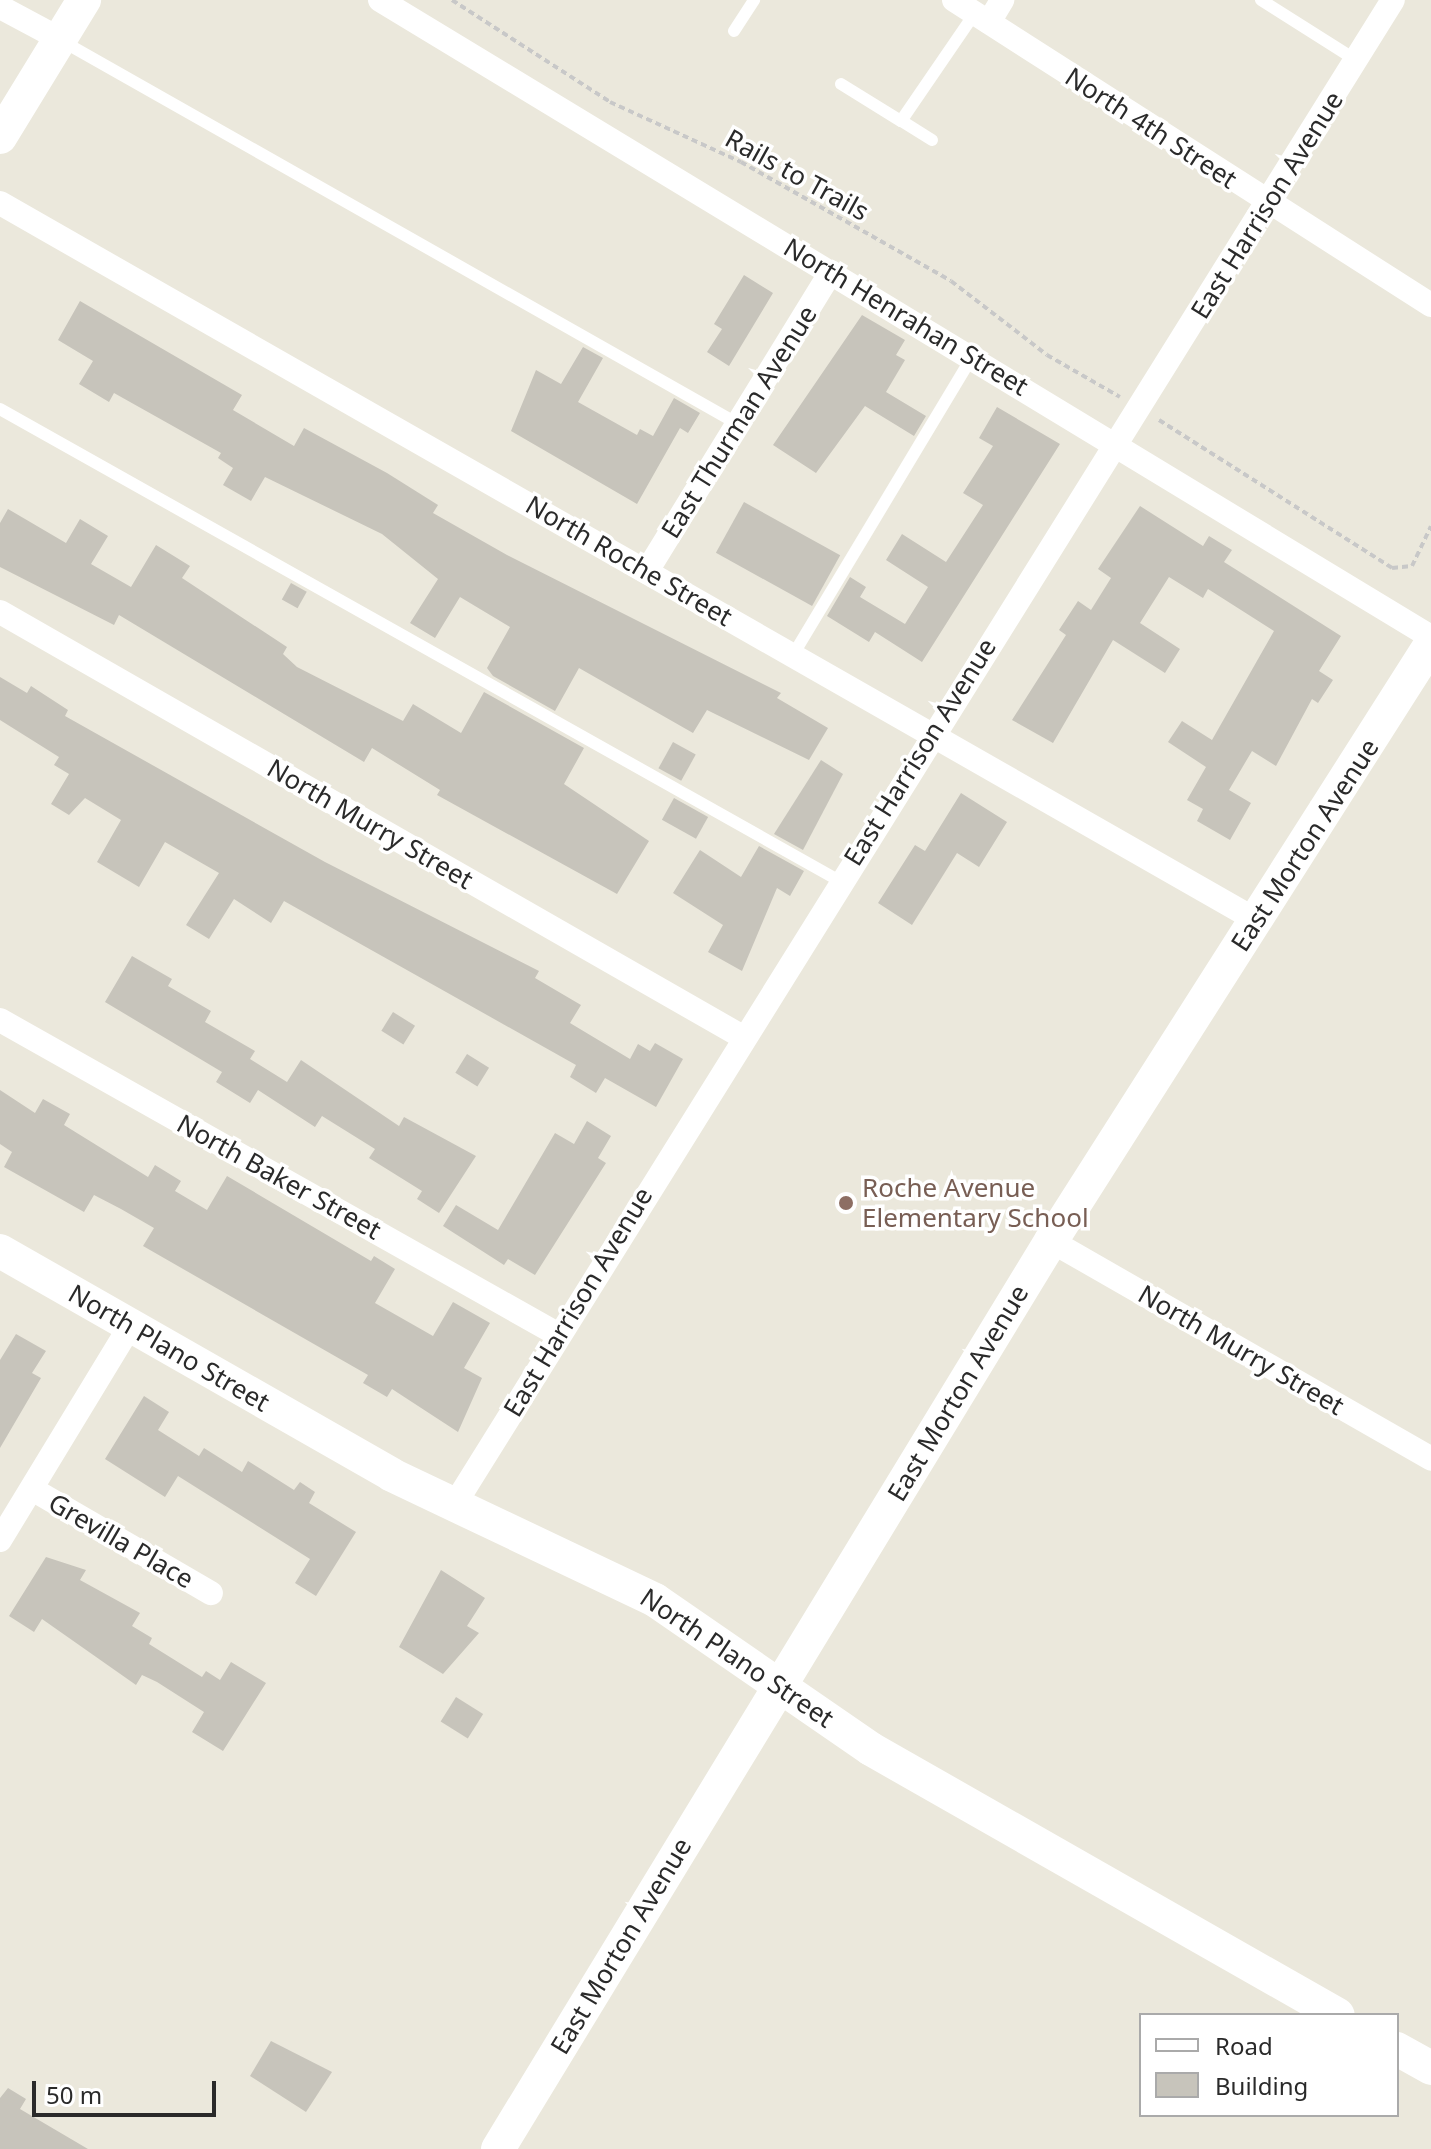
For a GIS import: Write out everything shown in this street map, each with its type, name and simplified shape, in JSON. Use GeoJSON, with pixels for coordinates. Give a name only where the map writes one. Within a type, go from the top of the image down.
{"type":"FeatureCollection","features":[{"type":"Feature","properties":{"kind":"main road"},"geometry":{"type":"LineString","coordinates":[[0,137],[84,0]]}},
{"type":"Feature","properties":{"kind":"main road","name":"East Morton Avenue"},"geometry":{"type":"LineString","coordinates":[[498,2149],[1051,1241],[1258,921],[1431,644]]}},
{"type":"Feature","properties":{"kind":"main road","name":"North Plano Street"},"geometry":{"type":"LineString","coordinates":[[0,1251],[453,1507],[655,1600],[871,1749],[1334,2013]]}},
{"type":"Feature","properties":{"kind":"main road"},"geometry":{"type":"LineString","coordinates":[[1399,2050],[1431,2068]]}},
{"type":"Feature","properties":{"kind":"street","name":"North Henrahan Street"},"geometry":{"type":"LineString","coordinates":[[380,0],[1431,637]]}},
{"type":"Feature","properties":{"kind":"street","name":"North 4th Street"},"geometry":{"type":"LineString","coordinates":[[954,0],[1267,204],[1431,305]]}},
{"type":"Feature","properties":{"kind":"street"},"geometry":{"type":"LineString","coordinates":[[982,18],[1002,0]]}},
{"type":"Feature","properties":{"kind":"street","name":"East Harrison Avenue"},"geometry":{"type":"LineString","coordinates":[[453,1507],[929,733],[1119,446],[1393,0]]}},
{"type":"Feature","properties":{"kind":"street"},"geometry":{"type":"LineString","coordinates":[[0,7],[60,39]]}},
{"type":"Feature","properties":{"kind":"street","name":"North Roche Street"},"geometry":{"type":"LineString","coordinates":[[0,203],[1258,921]]}},
{"type":"Feature","properties":{"kind":"street","name":"East Thurman Avenue"},"geometry":{"type":"LineString","coordinates":[[647,571],[831,272]]}},
{"type":"Feature","properties":{"kind":"street","name":"North Murry Street"},"geometry":{"type":"LineString","coordinates":[[0,612],[741,1036]]}},
{"type":"Feature","properties":{"kind":"street","name":"North Baker Street"},"geometry":{"type":"LineString","coordinates":[[0,1020],[557,1334]]}},
{"type":"Feature","properties":{"kind":"street","name":"North Murry Street"},"geometry":{"type":"LineString","coordinates":[[1051,1241],[1431,1459]]}},
{"type":"Feature","properties":{"kind":"street"},"geometry":{"type":"LineString","coordinates":[[0,1540],[130,1326]]}},
{"type":"Feature","properties":{"kind":"street","name":"Grevilla Place"},"geometry":{"type":"LineString","coordinates":[[32,1489],[211,1593]]}},
{"type":"Feature","properties":{"kind":"lane"},"geometry":{"type":"LineString","coordinates":[[734,31],[754,0]]}},
{"type":"Feature","properties":{"kind":"lane"},"geometry":{"type":"LineString","coordinates":[[1261,0],[1356,60]]}},
{"type":"Feature","properties":{"kind":"lane"},"geometry":{"type":"LineString","coordinates":[[901,121],[982,18]]}},
{"type":"Feature","properties":{"kind":"lane"},"geometry":{"type":"LineString","coordinates":[[60,39],[738,424]]}},
{"type":"Feature","properties":{"kind":"lane"},"geometry":{"type":"LineString","coordinates":[[841,84],[932,140]]}},
{"type":"Feature","properties":{"kind":"lane"},"geometry":{"type":"LineString","coordinates":[[793,655],[972,357]]}},
{"type":"Feature","properties":{"kind":"lane"},"geometry":{"type":"LineString","coordinates":[[0,409],[838,880]]}},
{"type":"Feature","properties":{"kind":"path","name":"Rails to Trails"},"geometry":{"type":"LineString","coordinates":[[452,0],[610,102],[741,162],[951,281],[1047,355],[1117,396]]}},
{"type":"Feature","properties":{"kind":"path"},"geometry":{"type":"LineString","coordinates":[[1161,421],[1392,568],[1412,566],[1431,526]]}},
{"type":"Feature","properties":{"kind":"building"},"geometry":{"type":"Polygon","coordinates":[[[744,275],[773,293],[729,366],[707,352],[722,329],[714,324],[744,275]]]}},
{"type":"Feature","properties":{"kind":"building"},"geometry":{"type":"Polygon","coordinates":[[[80,301],[242,395],[233,410],[294,446],[304,428],[387,473],[438,505],[433,513],[507,555],[781,693],[777,698],[828,728],[809,760],[707,710],[693,733],[579,668],[555,711],[493,676],[487,668],[510,627],[460,597],[435,638],[410,623],[438,579],[382,534],[265,477],[251,501],[223,485],[233,468],[218,458],[221,453],[114,393],[109,402],[79,384],[93,361],[58,340],[80,301]]]}},
{"type":"Feature","properties":{"kind":"building"},"geometry":{"type":"Polygon","coordinates":[[[862,315],[905,340],[896,355],[905,360],[886,392],[926,416],[914,436],[865,406],[816,473],[773,445],[862,315]]]}},
{"type":"Feature","properties":{"kind":"building"},"geometry":{"type":"Polygon","coordinates":[[[583,347],[603,358],[578,402],[637,435],[640,429],[653,436],[674,398],[700,413],[688,433],[680,428],[637,504],[511,431],[536,370],[561,384],[583,347]]]}},
{"type":"Feature","properties":{"kind":"building"},"geometry":{"type":"Polygon","coordinates":[[[997,407],[1060,444],[922,662],[875,632],[869,642],[827,616],[850,577],[866,587],[860,597],[905,624],[928,587],[886,560],[902,534],[946,562],[983,505],[963,493],[993,446],[979,438],[997,407]]]}},
{"type":"Feature","properties":{"kind":"building"},"geometry":{"type":"Polygon","coordinates":[[[744,502],[840,555],[812,606],[716,553],[744,502]]]}},
{"type":"Feature","properties":{"kind":"building"},"geometry":{"type":"Polygon","coordinates":[[[1140,506],[1203,546],[1209,536],[1232,550],[1224,562],[1341,636],[1319,671],[1333,680],[1318,703],[1312,699],[1276,766],[1252,751],[1229,790],[1251,803],[1230,840],[1197,821],[1203,809],[1187,800],[1206,767],[1168,742],[1182,721],[1212,740],[1274,631],[1208,589],[1203,598],[1169,577],[1140,623],[1180,649],[1165,673],[1113,640],[1053,743],[1012,720],[1066,635],[1059,630],[1078,601],[1091,610],[1111,578],[1098,569],[1140,506]]]}},
{"type":"Feature","properties":{"kind":"building"},"geometry":{"type":"Polygon","coordinates":[[[8,509],[66,543],[80,519],[108,536],[91,564],[131,587],[156,545],[190,566],[182,578],[287,647],[283,654],[297,667],[403,721],[413,704],[461,733],[484,692],[584,748],[564,784],[649,841],[617,894],[437,795],[440,790],[372,748],[364,762],[119,615],[114,625],[0,567],[0,523],[8,509]]]}},
{"type":"Feature","properties":{"kind":"building"},"geometry":{"type":"Polygon","coordinates":[[[291,583],[307,592],[298,608],[282,600],[291,583]]]}},
{"type":"Feature","properties":{"kind":"building"},"geometry":{"type":"Polygon","coordinates":[[[0,677],[27,693],[31,686],[68,710],[65,716],[325,862],[539,971],[535,978],[581,1005],[570,1023],[630,1059],[638,1044],[650,1051],[655,1043],[683,1059],[656,1107],[605,1078],[596,1093],[570,1077],[576,1065],[284,901],[271,923],[234,899],[209,939],[186,925],[219,873],[165,842],[139,887],[97,862],[121,820],[85,798],[69,815],[51,804],[69,774],[54,765],[59,757],[0,720],[0,677]]]}},
{"type":"Feature","properties":{"kind":"building"},"geometry":{"type":"Polygon","coordinates":[[[673,742],[696,755],[681,781],[658,768],[673,742]]]}},
{"type":"Feature","properties":{"kind":"building"},"geometry":{"type":"Polygon","coordinates":[[[821,760],[843,774],[803,850],[774,834],[821,760]]]}},
{"type":"Feature","properties":{"kind":"building"},"geometry":{"type":"Polygon","coordinates":[[[961,793],[1007,822],[979,867],[957,853],[912,925],[878,903],[915,845],[925,851],[961,793]]]}},
{"type":"Feature","properties":{"kind":"building"},"geometry":{"type":"Polygon","coordinates":[[[674,798],[708,817],[696,839],[662,820],[674,798]]]}},
{"type":"Feature","properties":{"kind":"building"},"geometry":{"type":"Polygon","coordinates":[[[759,846],[804,871],[790,896],[777,888],[742,971],[708,952],[723,925],[673,893],[700,850],[741,877],[759,846]]]}},
{"type":"Feature","properties":{"kind":"building"},"geometry":{"type":"Polygon","coordinates":[[[132,956],[172,979],[168,986],[211,1011],[205,1022],[255,1051],[250,1059],[287,1082],[301,1060],[399,1126],[404,1117],[476,1156],[439,1213],[417,1199],[422,1191],[369,1158],[375,1149],[322,1116],[315,1127],[258,1090],[250,1103],[216,1082],[222,1072],[105,1002],[132,956]]]}},
{"type":"Feature","properties":{"kind":"building"},"geometry":{"type":"Polygon","coordinates":[[[393,1012],[415,1026],[403,1044],[381,1031],[393,1012]]]}},
{"type":"Feature","properties":{"kind":"building"},"geometry":{"type":"Polygon","coordinates":[[[467,1054],[489,1068],[477,1086],[455,1073],[467,1054]]]}},
{"type":"Feature","properties":{"kind":"building"},"geometry":{"type":"Polygon","coordinates":[[[0,1090],[35,1113],[43,1099],[70,1114],[64,1125],[148,1177],[155,1165],[181,1181],[175,1191],[207,1210],[227,1176],[371,1261],[374,1256],[395,1269],[375,1303],[433,1336],[453,1302],[490,1323],[464,1368],[482,1378],[458,1432],[392,1389],[387,1397],[363,1383],[368,1375],[143,1246],[154,1228],[94,1195],[84,1212],[4,1167],[12,1152],[0,1144],[0,1090]]]}},
{"type":"Feature","properties":{"kind":"building"},"geometry":{"type":"Polygon","coordinates":[[[587,1121],[611,1136],[598,1158],[606,1163],[535,1275],[508,1259],[504,1265],[443,1226],[456,1205],[498,1230],[555,1133],[574,1144],[587,1121]]]}},
{"type":"Feature","properties":{"kind":"building"},"geometry":{"type":"Polygon","coordinates":[[[16,1334],[46,1351],[32,1373],[41,1378],[0,1448],[0,1360],[16,1334]]]}},
{"type":"Feature","properties":{"kind":"building"},"geometry":{"type":"Polygon","coordinates":[[[144,1396],[169,1412],[158,1430],[199,1456],[204,1448],[242,1472],[248,1461],[294,1490],[300,1482],[315,1492],[309,1503],[356,1532],[316,1596],[295,1583],[310,1559],[178,1476],[165,1497],[105,1459],[144,1396]]]}},
{"type":"Feature","properties":{"kind":"building"},"geometry":{"type":"Polygon","coordinates":[[[46,1557],[86,1570],[80,1580],[140,1613],[132,1626],[152,1638],[149,1644],[202,1677],[206,1671],[220,1680],[231,1662],[266,1683],[223,1751],[192,1732],[204,1712],[157,1682],[142,1675],[136,1685],[42,1619],[34,1632],[9,1616],[46,1557]]]}},
{"type":"Feature","properties":{"kind":"building"},"geometry":{"type":"Polygon","coordinates":[[[441,1570],[485,1598],[467,1626],[479,1633],[443,1674],[399,1647],[441,1570]]]}},
{"type":"Feature","properties":{"kind":"building"},"geometry":{"type":"Polygon","coordinates":[[[456,1697],[483,1714],[468,1739],[441,1722],[456,1697]]]}},
{"type":"Feature","properties":{"kind":"building"},"geometry":{"type":"Polygon","coordinates":[[[271,2041],[332,2072],[306,2112],[250,2076],[271,2041]]]}},
{"type":"Feature","properties":{"kind":"building"},"geometry":{"type":"Polygon","coordinates":[[[8,2088],[26,2099],[20,2109],[88,2149],[0,2149],[0,2098],[8,2088]]]}},
{"type":"Feature","properties":{"kind":"place","name":"Roche Avenue Elementary School"},"geometry":{"type":"Point","coordinates":[846,1203]}}]}
